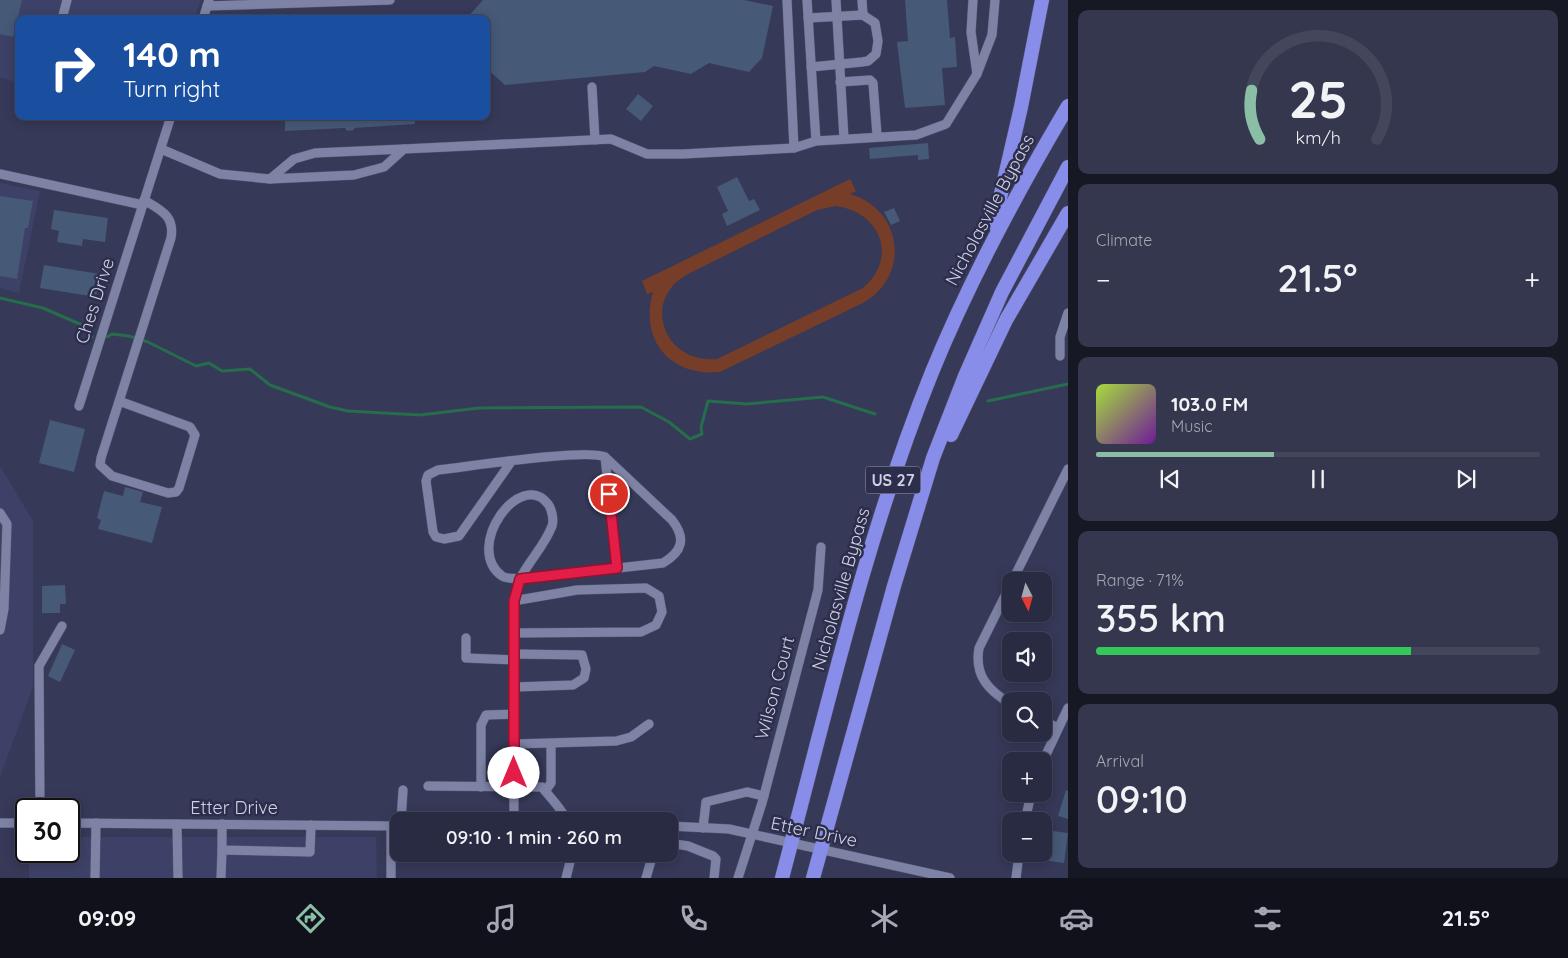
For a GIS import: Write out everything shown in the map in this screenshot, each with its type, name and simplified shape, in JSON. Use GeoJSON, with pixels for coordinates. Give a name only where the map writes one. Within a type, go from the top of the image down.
{"type":"FeatureCollection","features":[{"type":"Feature","properties":{"kind":"highway"},"geometry":{"type":"LineString","coordinates":[[1034,47],[1035,0]]}},
{"type":"Feature","properties":{"kind":"highway"},"geometry":{"type":"LineString","coordinates":[[988,249],[1034,47],[1042,0]]}},
{"type":"Feature","properties":{"kind":"highway","name":"Nicholasville Bypass"},"geometry":{"type":"LineString","coordinates":[[782,878],[860,588],[895,473],[935,364],[988,249],[1068,106]]}},
{"type":"Feature","properties":{"kind":"highway","name":"US 27"},"geometry":{"type":"LineString","coordinates":[[813,878],[819,850],[912,525],[943,431],[989,320],[1029,236],[1068,167]]}},
{"type":"Feature","properties":{"kind":"highway"},"geometry":{"type":"LineString","coordinates":[[912,525],[982,367],[1045,251],[1068,214]]}},
{"type":"Feature","properties":{"kind":"street"},"geometry":{"type":"LineString","coordinates":[[63,15],[67,0]]}},
{"type":"Feature","properties":{"kind":"street"},"geometry":{"type":"LineString","coordinates":[[204,15],[208,3],[390,0]]}},
{"type":"Feature","properties":{"kind":"street"},"geometry":{"type":"LineString","coordinates":[[787,0],[794,148]]}},
{"type":"Feature","properties":{"kind":"street"},"geometry":{"type":"LineString","coordinates":[[807,0],[816,141]]}},
{"type":"Feature","properties":{"kind":"street"},"geometry":{"type":"LineString","coordinates":[[836,0],[844,139]]}},
{"type":"Feature","properties":{"kind":"street"},"geometry":{"type":"LineString","coordinates":[[862,0],[863,15]]}},
{"type":"Feature","properties":{"kind":"street"},"geometry":{"type":"LineString","coordinates":[[973,0],[971,32],[977,74]]}},
{"type":"Feature","properties":{"kind":"street"},"geometry":{"type":"LineString","coordinates":[[270,179],[294,159],[315,153],[612,139],[647,154],[682,154],[794,148],[816,141],[916,134],[946,124],[977,74],[992,35],[995,0]]}},
{"type":"Feature","properties":{"kind":"street"},"geometry":{"type":"LineString","coordinates":[[808,18],[863,15],[875,23],[878,41],[876,54],[868,61],[811,67]]}},
{"type":"Feature","properties":{"kind":"street"},"geometry":{"type":"LineString","coordinates":[[840,82],[870,80],[873,83],[877,136]]}},
{"type":"Feature","properties":{"kind":"street"},"geometry":{"type":"LineString","coordinates":[[592,88],[595,140]]}},
{"type":"Feature","properties":{"kind":"street","name":"Ches Drive"},"geometry":{"type":"LineString","coordinates":[[79,406],[171,120]]}},
{"type":"Feature","properties":{"kind":"street"},"geometry":{"type":"LineString","coordinates":[[161,149],[220,174],[270,179],[354,175],[384,167],[404,149]]}},
{"type":"Feature","properties":{"kind":"street"},"geometry":{"type":"LineString","coordinates":[[0,174],[144,203],[167,214],[171,222],[172,232],[119,401],[100,465],[112,476],[168,493],[176,492],[180,488],[195,435],[194,431],[190,427],[119,401]]}},
{"type":"Feature","properties":{"kind":"street"},"geometry":{"type":"LineString","coordinates":[[1060,356],[1060,337],[1068,314]]}},
{"type":"Feature","properties":{"kind":"street"},"geometry":{"type":"LineString","coordinates":[[510,462],[459,536],[444,539],[436,537],[433,532],[426,481],[428,475],[438,470],[585,453],[598,454],[604,457],[672,520],[679,529],[682,540],[673,558],[664,563],[520,579],[503,577],[495,569],[488,545],[489,535],[502,515],[517,498],[528,494],[543,498],[551,508],[553,525],[520,579],[514,601],[514,812]]}},
{"type":"Feature","properties":{"kind":"street"},"geometry":{"type":"LineString","coordinates":[[604,457],[617,568]]}},
{"type":"Feature","properties":{"kind":"street"},"geometry":{"type":"LineString","coordinates":[[1002,699],[984,682],[977,666],[979,648],[1068,469]]}},
{"type":"Feature","properties":{"kind":"street"},"geometry":{"type":"LineString","coordinates":[[0,513],[7,524],[4,609],[0,630]]}},
{"type":"Feature","properties":{"kind":"street","name":"Wilson Court"},"geometry":{"type":"LineString","coordinates":[[738,878],[764,796],[818,590],[821,547]]}},
{"type":"Feature","properties":{"kind":"street"},"geometry":{"type":"LineString","coordinates":[[514,601],[577,590],[646,588],[659,596],[662,612],[656,625],[641,632],[514,633]]}},
{"type":"Feature","properties":{"kind":"street"},"geometry":{"type":"LineString","coordinates":[[40,798],[40,666],[62,626]]}},
{"type":"Feature","properties":{"kind":"street"},"geometry":{"type":"LineString","coordinates":[[466,638],[466,658],[582,655],[586,669],[584,678],[574,685],[515,687]]}},
{"type":"Feature","properties":{"kind":"street"},"geometry":{"type":"LineString","coordinates":[[1047,752],[1068,708]]}},
{"type":"Feature","properties":{"kind":"street"},"geometry":{"type":"LineString","coordinates":[[481,787],[481,724],[486,715],[515,714]]}},
{"type":"Feature","properties":{"kind":"street"},"geometry":{"type":"LineString","coordinates":[[514,744],[616,741],[630,738],[649,724]]}},
{"type":"Feature","properties":{"kind":"street"},"geometry":{"type":"LineString","coordinates":[[1052,725],[1058,728]]}},
{"type":"Feature","properties":{"kind":"street"},"geometry":{"type":"LineString","coordinates":[[545,790],[550,783],[551,744]]}},
{"type":"Feature","properties":{"kind":"street"},"geometry":{"type":"LineString","coordinates":[[428,786],[542,787],[556,807],[563,812]]}},
{"type":"Feature","properties":{"kind":"street"},"geometry":{"type":"LineString","coordinates":[[402,812],[403,790]]}},
{"type":"Feature","properties":{"kind":"street"},"geometry":{"type":"LineString","coordinates":[[703,828],[706,802],[747,792],[764,796]]}},
{"type":"Feature","properties":{"kind":"street"},"geometry":{"type":"LineString","coordinates":[[0,823],[15,823]]}},
{"type":"Feature","properties":{"kind":"street","name":"Etter Drive"},"geometry":{"type":"LineString","coordinates":[[80,823],[390,826]]}},
{"type":"Feature","properties":{"kind":"street"},"geometry":{"type":"LineString","coordinates":[[95,878],[96,823]]}},
{"type":"Feature","properties":{"kind":"street"},"geometry":{"type":"LineString","coordinates":[[177,824],[178,878]]}},
{"type":"Feature","properties":{"kind":"street"},"geometry":{"type":"LineString","coordinates":[[220,878],[222,824]]}},
{"type":"Feature","properties":{"kind":"street"},"geometry":{"type":"LineString","coordinates":[[222,850],[310,852],[311,825]]}},
{"type":"Feature","properties":{"kind":"street","name":"Etter Drive"},"geometry":{"type":"LineString","coordinates":[[678,827],[729,829],[914,874],[950,878]]}},
{"type":"Feature","properties":{"kind":"street"},"geometry":{"type":"LineString","coordinates":[[678,844],[688,846],[713,856],[716,864],[714,878]]}},
{"type":"Feature","properties":{"kind":"street"},"geometry":{"type":"LineString","coordinates":[[391,878],[392,862]]}},
{"type":"Feature","properties":{"kind":"street"},"geometry":{"type":"LineString","coordinates":[[566,878],[570,862]]}},
{"type":"Feature","properties":{"kind":"street"},"geometry":{"type":"LineString","coordinates":[[646,878],[651,862]]}},
{"type":"Feature","properties":{"kind":"street"},"geometry":{"type":"LineString","coordinates":[[1016,878],[1018,862]]}},
{"type":"Feature","properties":{"kind":"shaded area"},"geometry":{"type":"Polygon","coordinates":[[[0,0],[201,0],[195,15],[15,15],[15,82],[0,77],[0,0]]]}},
{"type":"Feature","properties":{"kind":"shaded area"},"geometry":{"type":"Polygon","coordinates":[[[850,179],[856,191],[850,194],[868,202],[881,214],[890,228],[894,244],[894,261],[889,277],[878,291],[863,303],[720,372],[702,372],[686,368],[673,362],[662,352],[655,340],[651,325],[650,309],[653,292],[647,294],[642,281],[850,179]],[[836,206],[817,210],[688,274],[673,285],[665,299],[662,314],[665,328],[672,341],[683,351],[699,358],[717,359],[863,288],[874,276],[880,263],[882,250],[880,238],[873,226],[864,217],[851,210],[836,206]]]}},
{"type":"Feature","properties":{"kind":"shaded area"},"geometry":{"type":"Polygon","coordinates":[[[0,183],[40,191],[19,293],[0,288],[0,183]]]}},
{"type":"Feature","properties":{"kind":"shaded area"},"geometry":{"type":"Polygon","coordinates":[[[0,466],[33,521],[33,687],[0,777],[0,466]]]}},
{"type":"Feature","properties":{"kind":"shaded area"},"geometry":{"type":"Polygon","coordinates":[[[80,837],[376,837],[377,878],[29,878],[29,863],[80,863],[80,837]]]}},
{"type":"Feature","properties":{"kind":"building"},"geometry":{"type":"Polygon","coordinates":[[[0,0],[22,0],[18,15],[15,15],[13,37],[0,34],[0,0]]]}},
{"type":"Feature","properties":{"kind":"building"},"geometry":{"type":"Polygon","coordinates":[[[483,0],[744,0],[773,6],[762,58],[749,72],[709,63],[691,74],[654,66],[645,72],[505,85],[490,72],[490,15],[470,15],[483,0]]]}},
{"type":"Feature","properties":{"kind":"building"},"geometry":{"type":"Polygon","coordinates":[[[905,0],[947,0],[950,38],[955,37],[957,67],[942,68],[945,105],[905,108],[897,42],[908,41],[905,0]]]}},
{"type":"Feature","properties":{"kind":"building"},"geometry":{"type":"Polygon","coordinates":[[[638,94],[653,106],[641,121],[626,109],[638,94]]]}},
{"type":"Feature","properties":{"kind":"building"},"geometry":{"type":"Polygon","coordinates":[[[285,120],[414,120],[415,124],[354,128],[354,130],[347,131],[345,128],[285,131],[285,120]]]}},
{"type":"Feature","properties":{"kind":"building"},"geometry":{"type":"Polygon","coordinates":[[[928,143],[929,159],[918,160],[918,155],[870,159],[869,148],[928,143]]]}},
{"type":"Feature","properties":{"kind":"building"},"geometry":{"type":"Polygon","coordinates":[[[737,177],[749,201],[754,199],[760,210],[727,226],[722,214],[728,211],[717,187],[737,177]]]}},
{"type":"Feature","properties":{"kind":"building"},"geometry":{"type":"Polygon","coordinates":[[[0,196],[33,201],[28,228],[25,228],[17,279],[0,276],[0,196]]]}},
{"type":"Feature","properties":{"kind":"building"},"geometry":{"type":"Polygon","coordinates":[[[894,208],[900,221],[891,225],[884,212],[894,208]]]}},
{"type":"Feature","properties":{"kind":"building"},"geometry":{"type":"Polygon","coordinates":[[[54,210],[108,218],[105,242],[83,239],[82,246],[57,242],[59,231],[51,229],[54,210]]]}},
{"type":"Feature","properties":{"kind":"building"},"geometry":{"type":"Polygon","coordinates":[[[44,265],[100,274],[96,297],[40,288],[44,265]]]}},
{"type":"Feature","properties":{"kind":"building"},"geometry":{"type":"Polygon","coordinates":[[[50,420],[85,429],[74,472],[39,463],[50,420]]]}},
{"type":"Feature","properties":{"kind":"building"},"geometry":{"type":"Polygon","coordinates":[[[125,487],[143,492],[140,502],[162,507],[152,543],[98,529],[101,520],[97,518],[104,491],[123,496],[125,487]]]}},
{"type":"Feature","properties":{"kind":"building"},"geometry":{"type":"Polygon","coordinates":[[[65,585],[66,604],[60,604],[60,613],[42,613],[42,586],[65,585]]]}},
{"type":"Feature","properties":{"kind":"building"},"geometry":{"type":"Polygon","coordinates":[[[62,644],[75,650],[60,682],[48,676],[62,644]]]}},
{"type":"Feature","properties":{"kind":"building"},"geometry":{"type":"Polygon","coordinates":[[[1066,790],[1068,791],[1068,819],[1058,816],[1066,790]]]}},
{"type":"Feature","properties":{"kind":"building"},"geometry":{"type":"Polygon","coordinates":[[[1053,831],[1068,833],[1064,863],[1052,861],[1053,831]]]}},
{"type":"Feature","properties":{"kind":"waterway"},"geometry":{"type":"LineString","coordinates":[[0,298],[43,308],[82,325],[92,337]]}},
{"type":"Feature","properties":{"kind":"waterway"},"geometry":{"type":"LineString","coordinates":[[107,337],[112,334],[129,336],[148,342],[196,366],[209,363],[222,371],[250,369],[270,385],[330,407],[348,411],[420,415],[479,408],[641,407],[669,422],[690,439],[702,434],[701,427],[708,401],[747,404],[823,397],[875,414]]}},
{"type":"Feature","properties":{"kind":"waterway"},"geometry":{"type":"LineString","coordinates":[[988,401],[1068,384]]}},
{"type":"Feature","properties":{"kind":"route"},"geometry":{"type":"LineString","coordinates":[[514,773],[514,601],[520,579],[617,568],[609,494]]}}]}
